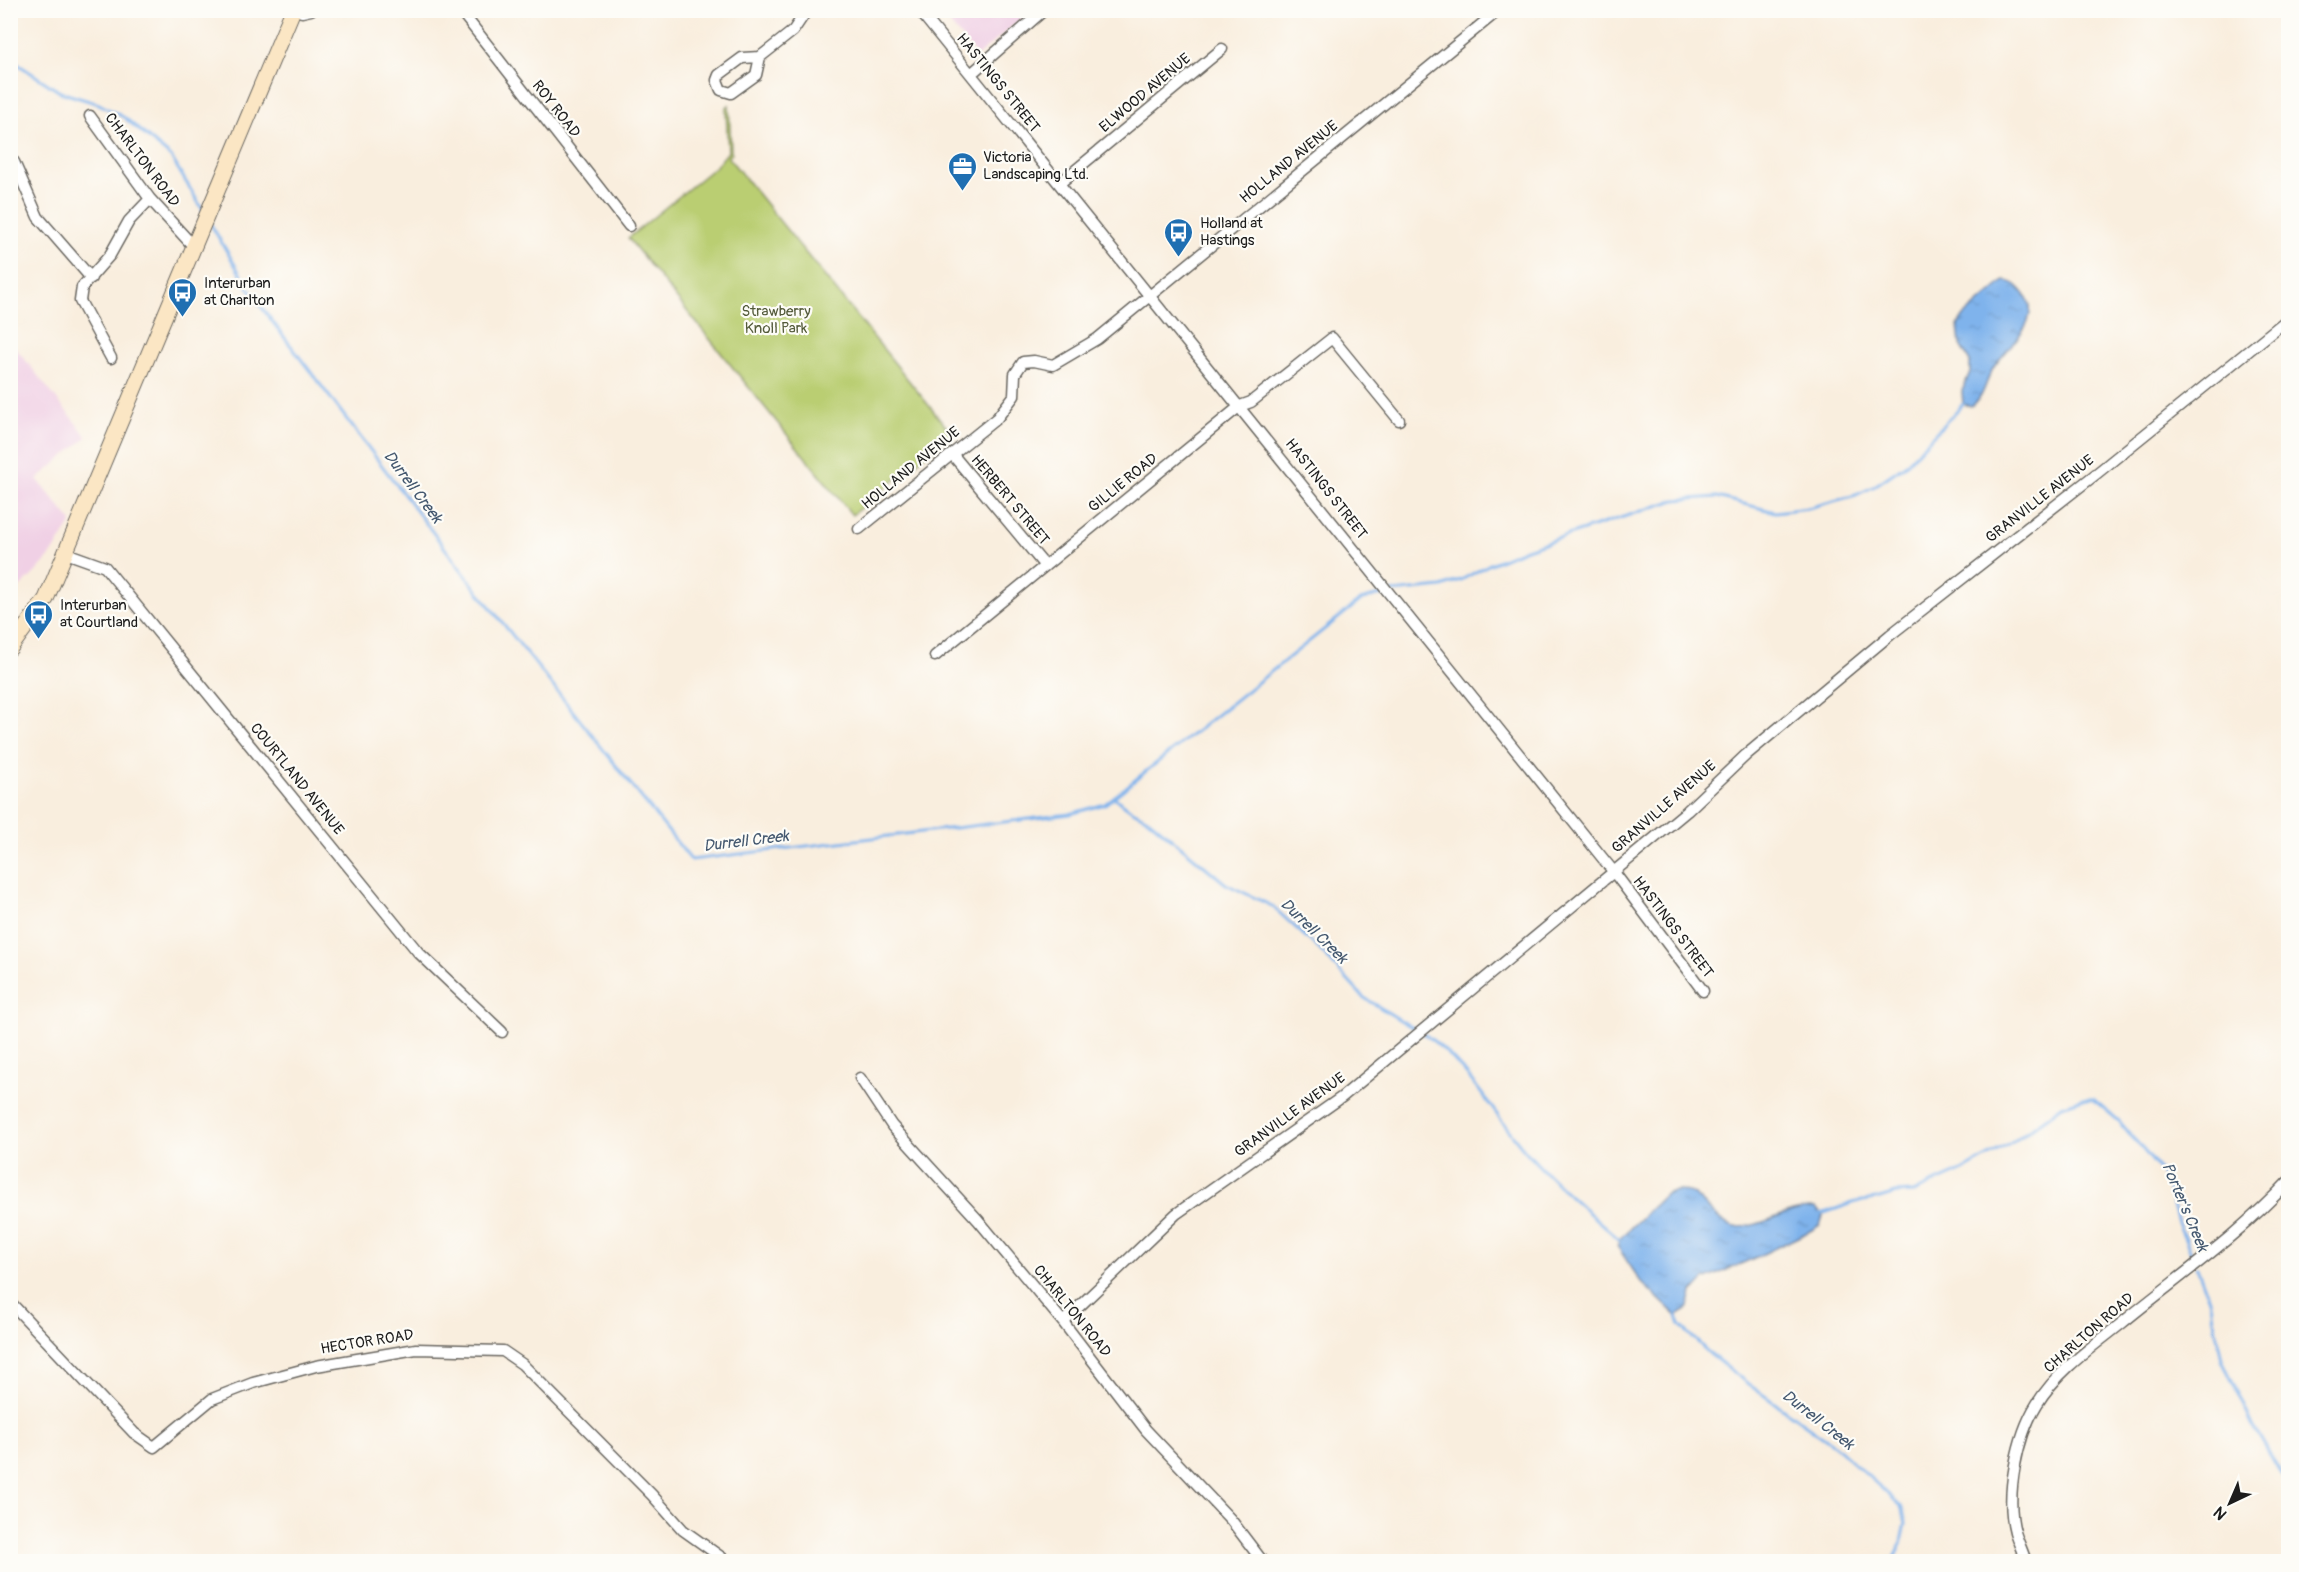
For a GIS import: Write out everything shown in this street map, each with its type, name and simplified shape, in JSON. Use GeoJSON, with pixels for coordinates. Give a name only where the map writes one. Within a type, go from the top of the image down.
{"type":"FeatureCollection","features":[{"type":"Feature","properties":{"kind":"main road"},"geometry":{"type":"LineString","coordinates":[[10,648],[46,599],[295,10]]}},
{"type":"Feature","properties":{"kind":"street"},"geometry":{"type":"LineString","coordinates":[[295,10],[302,12],[311,10]]}},
{"type":"Feature","properties":{"kind":"street","name":"ROY ROAD"},"geometry":{"type":"LineString","coordinates":[[459,10],[629,226]]}},
{"type":"Feature","properties":{"kind":"street"},"geometry":{"type":"LineString","coordinates":[[760,57],[793,31],[807,10]]}},
{"type":"Feature","properties":{"kind":"street","name":"HASTINGS STREET"},"geometry":{"type":"LineString","coordinates":[[919,10],[1613,871],[1703,991]]}},
{"type":"Feature","properties":{"kind":"street"},"geometry":{"type":"LineString","coordinates":[[971,74],[1044,10]]}},
{"type":"Feature","properties":{"kind":"street","name":"HOLLAND AVENUE"},"geometry":{"type":"LineString","coordinates":[[859,529],[997,418],[1014,396],[1015,374],[1023,362],[1034,361],[1053,365],[1096,339],[1499,10]]}},
{"type":"Feature","properties":{"kind":"street","name":"ELWOOD AVENUE"},"geometry":{"type":"LineString","coordinates":[[1060,183],[1222,49]]}},
{"type":"Feature","properties":{"kind":"street","name":"CHARLTON ROAD"},"geometry":{"type":"LineString","coordinates":[[90,116],[150,199],[195,248]]}},
{"type":"Feature","properties":{"kind":"street"},"geometry":{"type":"LineString","coordinates":[[14,162],[38,217],[91,278]]}},
{"type":"Feature","properties":{"kind":"street"},"geometry":{"type":"LineString","coordinates":[[111,358],[80,301],[82,287],[110,255],[129,221],[150,199]]}},
{"type":"Feature","properties":{"kind":"street","name":"GRANVILLE AVENUE"},"geometry":{"type":"LineString","coordinates":[[1063,1322],[1176,1214],[1342,1097],[1687,811],[1746,755],[1881,643],[2289,319]]}},
{"type":"Feature","properties":{"kind":"street","name":"GILLIE ROAD"},"geometry":{"type":"LineString","coordinates":[[935,656],[1240,406],[1251,402],[1332,338],[1399,420]]}},
{"type":"Feature","properties":{"kind":"street","name":"HERBERT STREET"},"geometry":{"type":"LineString","coordinates":[[952,454],[1045,566]]}},
{"type":"Feature","properties":{"kind":"street","name":"COURTLAND AVENUE"},"geometry":{"type":"LineString","coordinates":[[66,553],[105,567],[418,952],[502,1032]]}},
{"type":"Feature","properties":{"kind":"street","name":"CHARLTON ROAD"},"geometry":{"type":"LineString","coordinates":[[860,1078],[892,1126],[978,1220],[1063,1322],[1146,1430],[1231,1520],[1263,1562]]}},
{"type":"Feature","properties":{"kind":"street","name":"CHARLTON ROAD"},"geometry":{"type":"LineString","coordinates":[[2026,1562],[2015,1530],[2012,1488],[2021,1443],[2036,1405],[2052,1384],[2083,1355],[2261,1211],[2289,1182]]}},
{"type":"Feature","properties":{"kind":"street","name":"HECTOR ROAD"},"geometry":{"type":"LineString","coordinates":[[10,1302],[134,1433],[154,1447],[212,1399],[253,1383],[316,1366],[416,1349],[503,1350],[522,1364],[652,1495],[683,1530],[728,1562]]}},
{"type":"Feature","properties":{"kind":"shaded area"},"geometry":{"type":"Polygon","coordinates":[[[939,11],[1030,11],[977,56],[939,11]]]}},
{"type":"Feature","properties":{"kind":"shaded area"},"geometry":{"type":"Polygon","coordinates":[[[11,342],[87,437],[37,479],[72,522],[51,555],[11,596],[11,342]]]}},
{"type":"Feature","properties":{"kind":"green space","name":"Strawberry Knoll Park"},"geometry":{"type":"Polygon","coordinates":[[[729,105],[731,154],[728,157],[952,434],[852,515],[628,238],[715,167],[728,152],[726,108],[729,105]]]}},
{"type":"Feature","properties":{"kind":"water"},"geometry":{"type":"Polygon","coordinates":[[[2004,281],[2017,286],[2029,302],[2028,322],[1994,367],[1976,403],[1971,406],[1963,404],[1962,391],[1970,372],[1970,362],[1960,345],[1958,325],[1964,316],[2004,281]]]}},
{"type":"Feature","properties":{"kind":"water"},"geometry":{"type":"Polygon","coordinates":[[[1677,1191],[1691,1193],[1718,1218],[1735,1227],[1756,1224],[1806,1208],[1816,1208],[1823,1216],[1820,1225],[1810,1231],[1704,1280],[1692,1293],[1687,1310],[1677,1316],[1641,1282],[1617,1246],[1622,1236],[1667,1193],[1677,1191]]]}},
{"type":"Feature","properties":{"kind":"waterway","name":"Durrell Creek"},"geometry":{"type":"LineString","coordinates":[[10,59],[60,92],[99,104],[125,118],[171,157],[204,212]]}},
{"type":"Feature","properties":{"kind":"waterway","name":"Durrell Creek"},"geometry":{"type":"LineString","coordinates":[[210,223],[254,297],[275,325],[479,593],[691,860],[1070,814],[1105,804],[1361,600],[1387,593]]}},
{"type":"Feature","properties":{"kind":"waterway"},"geometry":{"type":"LineString","coordinates":[[1393,592],[1442,587],[1526,549],[1675,500],[1717,497],[1775,512],[1808,508],[1856,495],[1873,487],[1905,465],[1963,404]]}},
{"type":"Feature","properties":{"kind":"waterway","name":"Durrell Creek"},"geometry":{"type":"LineString","coordinates":[[1115,798],[1148,819],[1226,884],[1272,906],[1320,950],[1363,997],[1418,1031]]}},
{"type":"Feature","properties":{"kind":"waterway","name":"Durrell Creek"},"geometry":{"type":"LineString","coordinates":[[1424,1034],[1454,1060],[1516,1140],[1540,1166],[1573,1199],[1620,1240]]}},
{"type":"Feature","properties":{"kind":"waterway","name":"Porter's Creek"},"geometry":{"type":"LineString","coordinates":[[1821,1214],[1856,1202],[1896,1193],[1914,1192],[1968,1168],[2013,1142],[2062,1106],[2083,1099],[2093,1099],[2119,1121],[2160,1170],[2168,1187],[2178,1223],[2195,1261]]}},
{"type":"Feature","properties":{"kind":"waterway","name":"Porter's Creek"},"geometry":{"type":"LineString","coordinates":[[2197,1267],[2209,1299],[2222,1359],[2253,1426],[2288,1485]]}},
{"type":"Feature","properties":{"kind":"waterway","name":"Durrell Creek"},"geometry":{"type":"LineString","coordinates":[[1677,1316],[1680,1325],[1710,1354],[1835,1446],[1901,1506],[1906,1523],[1902,1542],[1892,1562]]}},
{"type":"Feature","properties":{"kind":"place","name":"Victoria Landscaping Ltd."},"geometry":{"type":"Point","coordinates":[962,192]}},
{"type":"Feature","properties":{"kind":"place","name":"Holland at Hastings"},"geometry":{"type":"Point","coordinates":[1179,258]}},
{"type":"Feature","properties":{"kind":"place","name":"Interurban at Charlton"},"geometry":{"type":"Point","coordinates":[183,318]}},
{"type":"Feature","properties":{"kind":"place","name":"Interurban at Courtland"},"geometry":{"type":"Point","coordinates":[39,640]}}]}
